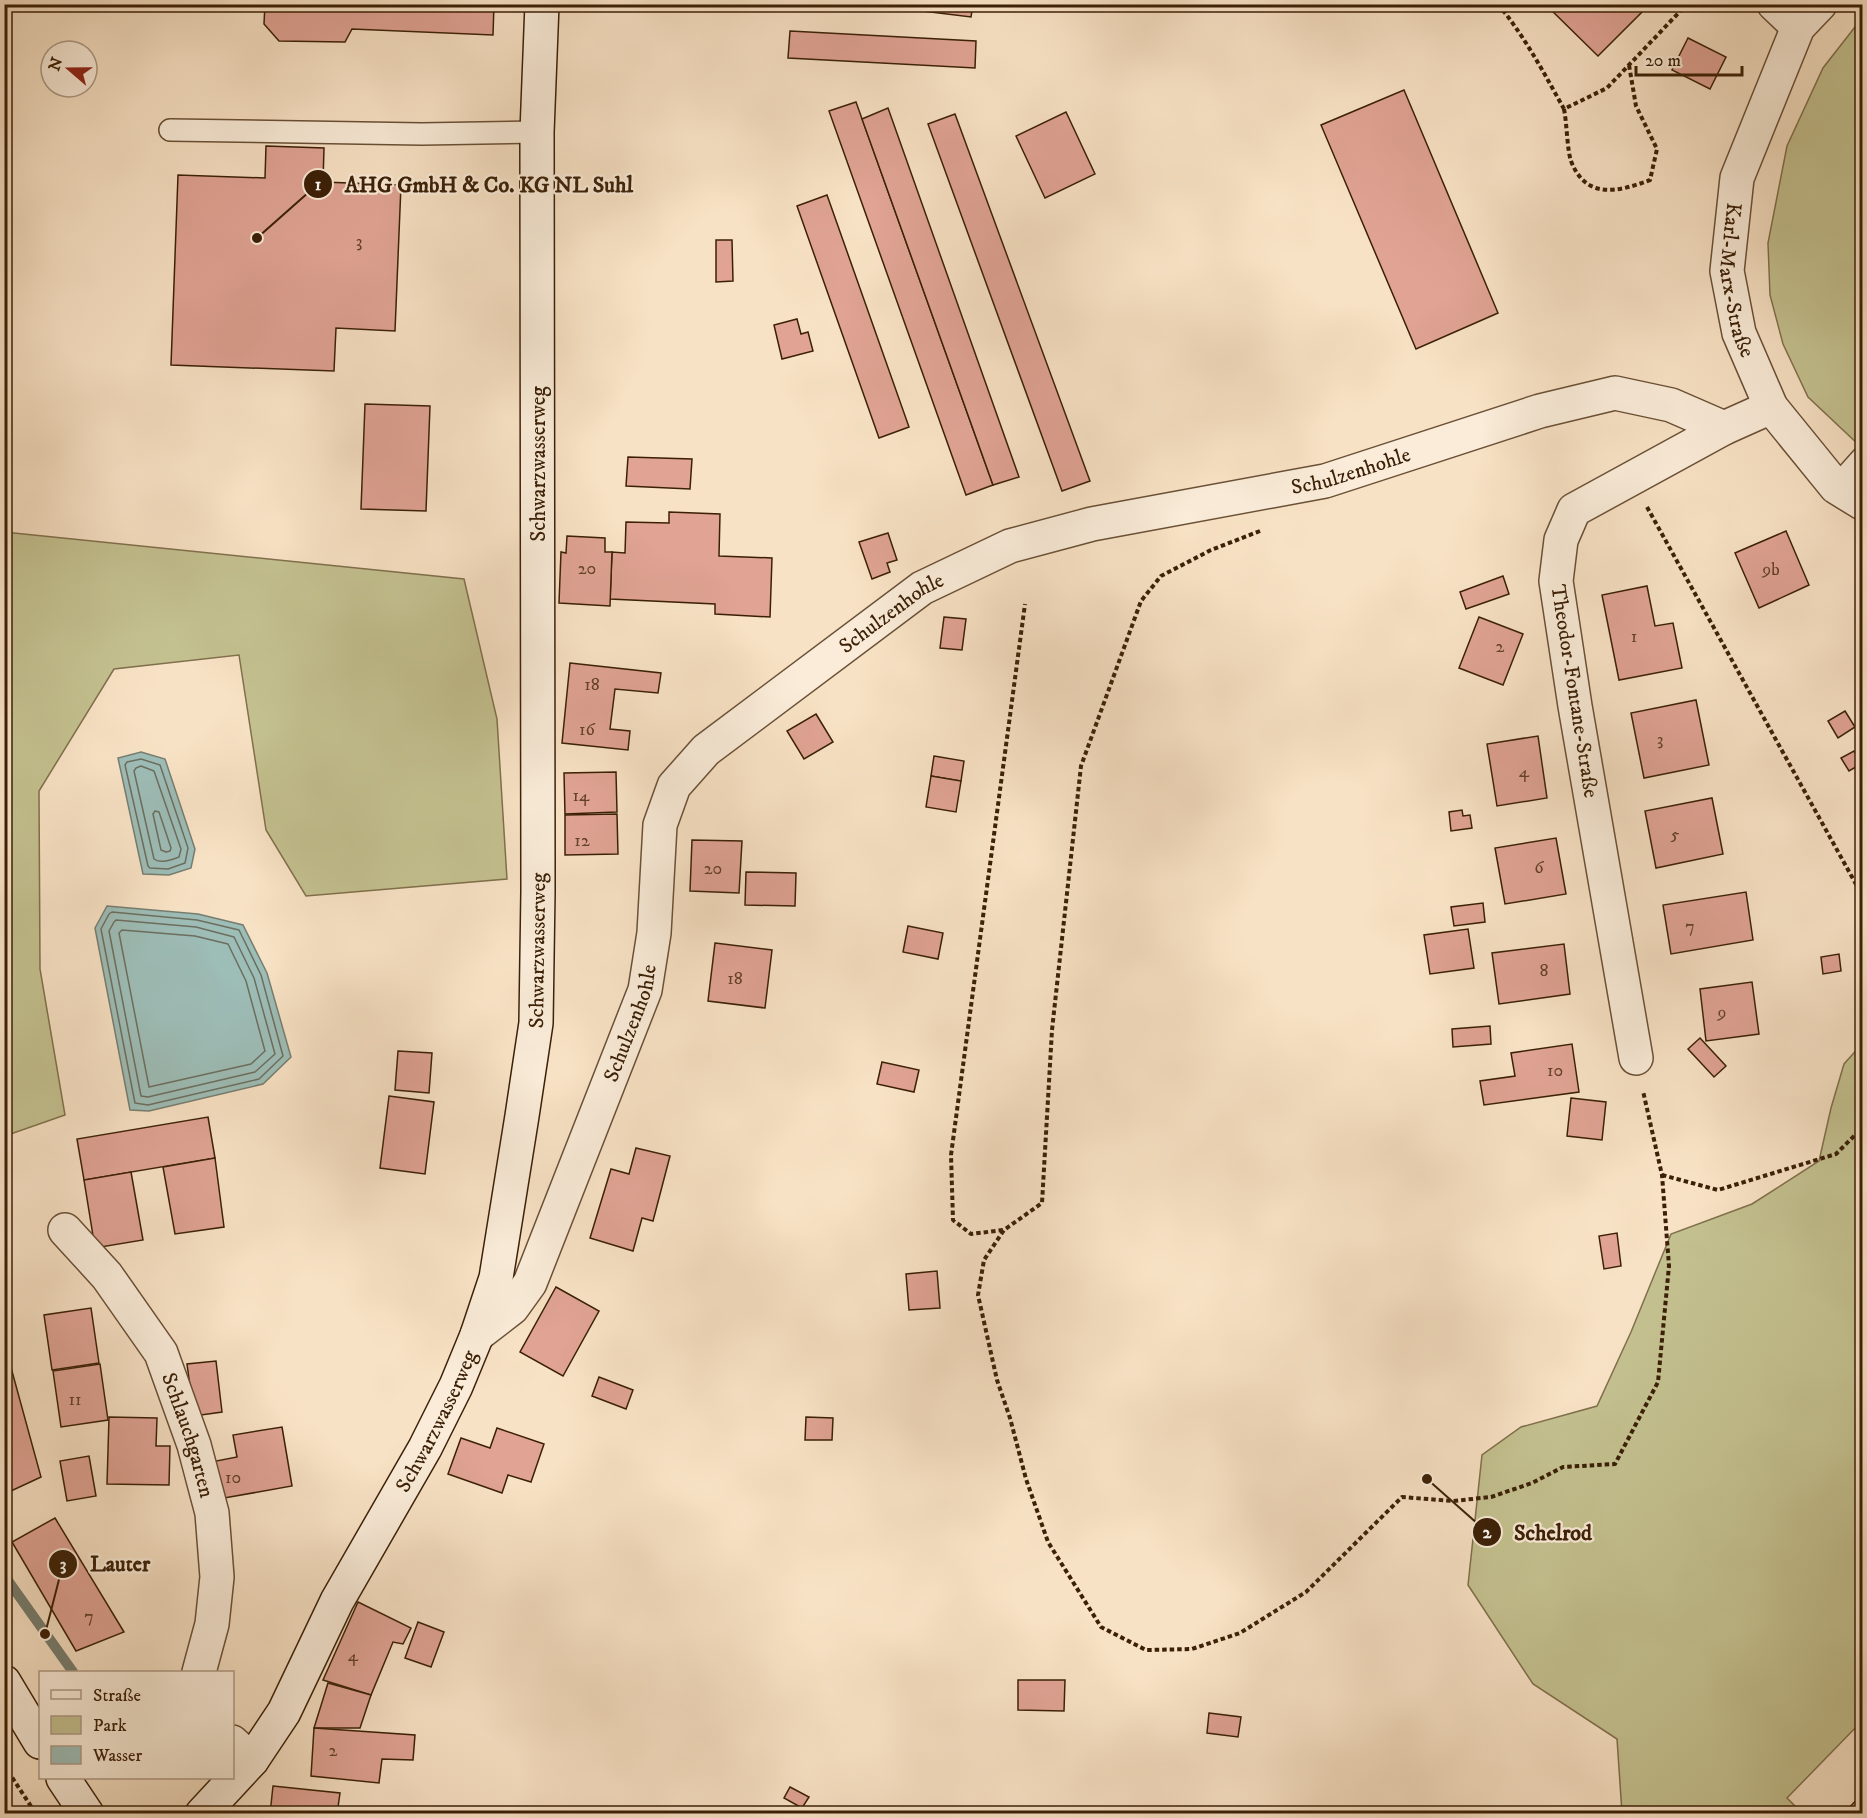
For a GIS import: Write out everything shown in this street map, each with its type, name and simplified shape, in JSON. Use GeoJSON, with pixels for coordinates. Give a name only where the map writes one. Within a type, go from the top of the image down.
{"type":"FeatureCollection","features":[{"type":"Feature","properties":{"kind":"street","name":"Schwarzwasserweg"},"geometry":{"type":"LineString","coordinates":[[242,1751],[284,1712],[337,1601],[425,1448],[456,1386],[477,1335],[496,1278],[536,1023],[538,891],[537,132],[542,4]]}},
{"type":"Feature","properties":{"kind":"street","name":"Karl-Marx-Straße"},"geometry":{"type":"LineString","coordinates":[[1774,4],[1809,16],[1737,178],[1727,271],[1739,333],[1771,407],[1849,495]]}},
{"type":"Feature","properties":{"kind":"street","name":"Schulzenhohle"},"geometry":{"type":"LineString","coordinates":[[477,1335],[512,1308],[530,1283],[645,990],[654,933],[660,825],[674,786],[706,750],[922,588],[1010,546],[1092,524],[1325,481],[1540,411],[1615,393],[1671,405],[1724,428]]}},
{"type":"Feature","properties":{"kind":"street","name":"Theodor-Fontane-Straße"},"geometry":{"type":"LineString","coordinates":[[1636,1058],[1575,706],[1556,581],[1562,540],[1574,510],[1724,428],[1771,407]]}},
{"type":"Feature","properties":{"kind":"street","name":"Schlauchgarten"},"geometry":{"type":"LineString","coordinates":[[65,1230],[107,1276],[161,1353],[194,1445],[212,1513],[217,1577],[212,1624],[199,1671]]}},
{"type":"Feature","properties":{"kind":"street"},"geometry":{"type":"LineString","coordinates":[[4,1682],[39,1740]]}},
{"type":"Feature","properties":{"kind":"street"},"geometry":{"type":"LineString","coordinates":[[64,1779],[87,1814]]}},
{"type":"Feature","properties":{"kind":"street","name":"Schwarzwasserweg"},"geometry":{"type":"LineString","coordinates":[[202,1814],[224,1779]]}},
{"type":"Feature","properties":{"kind":"lane"},"geometry":{"type":"LineString","coordinates":[[170,130],[422,134],[537,132]]}},
{"type":"Feature","properties":{"kind":"lane"},"geometry":{"type":"LineString","coordinates":[[1849,495],[1863,458]]}},
{"type":"Feature","properties":{"kind":"path"},"geometry":{"type":"LineString","coordinates":[[1498,4],[1516,26],[1564,110],[1571,160],[1584,182],[1598,190],[1629,188],[1650,180],[1657,149],[1636,106],[1629,64]]}},
{"type":"Feature","properties":{"kind":"path"},"geometry":{"type":"LineString","coordinates":[[1564,110],[1607,88],[1688,4]]}},
{"type":"Feature","properties":{"kind":"path"},"geometry":{"type":"LineString","coordinates":[[1631,479],[1863,895]]}},
{"type":"Feature","properties":{"kind":"path"},"geometry":{"type":"LineString","coordinates":[[1262,530],[1211,550],[1161,576],[1141,601],[1081,766],[1052,1030],[1042,1203],[1004,1230],[984,1260],[978,1295],[997,1380],[1026,1479],[1048,1542],[1101,1627],[1146,1650],[1192,1649],[1240,1633],[1306,1592],[1402,1497],[1453,1502],[1491,1497],[1532,1483],[1563,1467],[1615,1464],[1658,1382],[1669,1266],[1662,1176],[1636,1058]]}},
{"type":"Feature","properties":{"kind":"path"},"geometry":{"type":"LineString","coordinates":[[1004,1230],[971,1234],[952,1220],[951,1155],[1025,604]]}},
{"type":"Feature","properties":{"kind":"path"},"geometry":{"type":"LineString","coordinates":[[1662,1176],[1718,1190],[1836,1154],[1863,1128]]}},
{"type":"Feature","properties":{"kind":"path"},"geometry":{"type":"LineString","coordinates":[[4,1766],[36,1814]]}},
{"type":"Feature","properties":{"kind":"green space"},"geometry":{"type":"Polygon","coordinates":[[[1862,18],[1861,447],[1808,397],[1783,344],[1770,295],[1768,243],[1787,146],[1823,68],[1862,18]]]}},
{"type":"Feature","properties":{"kind":"green space"},"geometry":{"type":"Polygon","coordinates":[[[4,532],[464,579],[497,719],[507,879],[306,896],[266,830],[239,655],[114,669],[39,791],[40,969],[65,1115],[5,1136],[4,532]]]}},
{"type":"Feature","properties":{"kind":"green space"},"geometry":{"type":"Polygon","coordinates":[[[1862,1044],[1862,1721],[1787,1798],[1802,1813],[1622,1813],[1617,1739],[1533,1684],[1468,1585],[1482,1455],[1521,1427],[1597,1406],[1631,1332],[1671,1234],[1752,1204],[1819,1161],[1844,1064],[1862,1044]]]}},
{"type":"Feature","properties":{"kind":"water"},"geometry":{"type":"Polygon","coordinates":[[[141,752],[165,759],[195,849],[191,868],[169,875],[143,874],[118,758],[141,752]]]}},
{"type":"Feature","properties":{"kind":"water"},"geometry":{"type":"Polygon","coordinates":[[[107,906],[198,914],[243,925],[267,973],[291,1057],[263,1084],[149,1111],[130,1110],[95,928],[107,906]]]}},
{"type":"Feature","properties":{"kind":"building"},"geometry":{"type":"Polygon","coordinates":[[[4,4],[58,4],[58,11],[4,8],[4,4]]]}},
{"type":"Feature","properties":{"kind":"building"},"geometry":{"type":"Polygon","coordinates":[[[265,4],[494,4],[493,35],[352,29],[345,42],[279,41],[264,24],[265,4]]]}},
{"type":"Feature","properties":{"kind":"building"},"geometry":{"type":"Polygon","coordinates":[[[865,4],[973,4],[971,17],[865,4]]]}},
{"type":"Feature","properties":{"kind":"building"},"geometry":{"type":"Polygon","coordinates":[[[1545,4],[1647,4],[1648,6],[1598,56],[1545,4]]]}},
{"type":"Feature","properties":{"kind":"building"},"geometry":{"type":"Polygon","coordinates":[[[790,31],[976,41],[975,68],[788,58],[790,31]]]}},
{"type":"Feature","properties":{"kind":"building"},"geometry":{"type":"Polygon","coordinates":[[[1688,38],[1726,57],[1710,89],[1672,70],[1688,38]]]}},
{"type":"Feature","properties":{"kind":"building"},"geometry":{"type":"Polygon","coordinates":[[[1404,90],[1498,313],[1416,349],[1321,125],[1404,90]]]}},
{"type":"Feature","properties":{"kind":"building"},"geometry":{"type":"Polygon","coordinates":[[[856,102],[993,485],[966,495],[829,111],[856,102]]]}},
{"type":"Feature","properties":{"kind":"building"},"geometry":{"type":"Polygon","coordinates":[[[888,108],[1019,477],[993,485],[862,119],[888,108]]]}},
{"type":"Feature","properties":{"kind":"building"},"geometry":{"type":"Polygon","coordinates":[[[1066,112],[1095,174],[1045,198],[1016,136],[1066,112]]]}},
{"type":"Feature","properties":{"kind":"building"},"geometry":{"type":"Polygon","coordinates":[[[955,114],[1090,481],[1062,491],[928,124],[955,114]]]}},
{"type":"Feature","properties":{"kind":"building"},"geometry":{"type":"Polygon","coordinates":[[[266,146],[324,148],[323,182],[401,185],[395,331],[336,328],[334,371],[171,365],[178,175],[265,178],[266,146]]]}},
{"type":"Feature","properties":{"kind":"building"},"geometry":{"type":"Polygon","coordinates":[[[827,195],[909,427],[879,438],[797,206],[827,195]]]}},
{"type":"Feature","properties":{"kind":"building"},"geometry":{"type":"Polygon","coordinates":[[[716,240],[732,240],[733,281],[716,282],[716,240]]]}},
{"type":"Feature","properties":{"kind":"building"},"geometry":{"type":"Polygon","coordinates":[[[797,319],[801,334],[808,332],[813,351],[782,359],[774,325],[797,319]]]}},
{"type":"Feature","properties":{"kind":"building"},"geometry":{"type":"Polygon","coordinates":[[[365,404],[430,406],[426,511],[361,509],[365,404]]]}},
{"type":"Feature","properties":{"kind":"building"},"geometry":{"type":"Polygon","coordinates":[[[628,457],[692,459],[690,489],[626,486],[628,457]]]}},
{"type":"Feature","properties":{"kind":"building"},"geometry":{"type":"Polygon","coordinates":[[[669,512],[720,514],[719,556],[772,558],[770,617],[715,614],[715,604],[610,599],[612,552],[625,553],[626,522],[669,523],[669,512]]]}},
{"type":"Feature","properties":{"kind":"building"},"geometry":{"type":"Polygon","coordinates":[[[1786,531],[1809,585],[1759,608],[1735,553],[1786,531]]]}},
{"type":"Feature","properties":{"kind":"building"},"geometry":{"type":"Polygon","coordinates":[[[888,533],[897,560],[887,563],[890,572],[872,579],[859,542],[888,533]]]}},
{"type":"Feature","properties":{"kind":"building"},"geometry":{"type":"Polygon","coordinates":[[[567,536],[605,538],[605,552],[612,552],[610,606],[559,603],[561,552],[566,553],[567,536]]]}},
{"type":"Feature","properties":{"kind":"building"},"geometry":{"type":"Polygon","coordinates":[[[1503,576],[1509,594],[1466,609],[1460,592],[1503,576]]]}},
{"type":"Feature","properties":{"kind":"building"},"geometry":{"type":"Polygon","coordinates":[[[1647,586],[1655,626],[1673,623],[1682,668],[1619,680],[1602,595],[1647,586]]]}},
{"type":"Feature","properties":{"kind":"building"},"geometry":{"type":"Polygon","coordinates":[[[944,617],[966,619],[962,650],[940,648],[944,617]]]}},
{"type":"Feature","properties":{"kind":"building"},"geometry":{"type":"Polygon","coordinates":[[[1479,617],[1523,634],[1503,685],[1459,668],[1479,617]]]}},
{"type":"Feature","properties":{"kind":"building"},"geometry":{"type":"Polygon","coordinates":[[[570,663],[661,673],[658,693],[615,689],[610,729],[630,731],[628,750],[562,743],[570,663]]]}},
{"type":"Feature","properties":{"kind":"building"},"geometry":{"type":"Polygon","coordinates":[[[1696,700],[1709,765],[1644,778],[1631,713],[1696,700]]]}},
{"type":"Feature","properties":{"kind":"building"},"geometry":{"type":"Polygon","coordinates":[[[1845,711],[1855,727],[1838,738],[1828,721],[1845,711]]]}},
{"type":"Feature","properties":{"kind":"building"},"geometry":{"type":"Polygon","coordinates":[[[816,714],[833,742],[804,759],[787,731],[816,714]]]}},
{"type":"Feature","properties":{"kind":"building"},"geometry":{"type":"Polygon","coordinates":[[[1538,736],[1547,798],[1497,806],[1487,744],[1538,736]]]}},
{"type":"Feature","properties":{"kind":"building"},"geometry":{"type":"Polygon","coordinates":[[[1854,751],[1861,764],[1849,771],[1841,758],[1854,751]]]}},
{"type":"Feature","properties":{"kind":"building"},"geometry":{"type":"Polygon","coordinates":[[[934,756],[964,761],[961,781],[931,776],[934,756]]]}},
{"type":"Feature","properties":{"kind":"building"},"geometry":{"type":"Polygon","coordinates":[[[616,772],[617,812],[565,814],[564,773],[616,772]]]}},
{"type":"Feature","properties":{"kind":"building"},"geometry":{"type":"Polygon","coordinates":[[[931,776],[961,781],[956,812],[926,807],[931,776]]]}},
{"type":"Feature","properties":{"kind":"building"},"geometry":{"type":"Polygon","coordinates":[[[1712,798],[1723,854],[1656,868],[1645,811],[1712,798]]]}},
{"type":"Feature","properties":{"kind":"building"},"geometry":{"type":"Polygon","coordinates":[[[1462,810],[1463,816],[1470,815],[1472,828],[1451,831],[1449,812],[1462,810]]]}},
{"type":"Feature","properties":{"kind":"building"},"geometry":{"type":"Polygon","coordinates":[[[617,814],[618,854],[565,855],[565,815],[617,814]]]}},
{"type":"Feature","properties":{"kind":"building"},"geometry":{"type":"Polygon","coordinates":[[[1556,838],[1566,894],[1505,904],[1495,848],[1556,838]]]}},
{"type":"Feature","properties":{"kind":"building"},"geometry":{"type":"Polygon","coordinates":[[[692,840],[742,841],[739,893],[690,891],[692,840]]]}},
{"type":"Feature","properties":{"kind":"building"},"geometry":{"type":"Polygon","coordinates":[[[746,872],[796,873],[795,906],[745,905],[746,872]]]}},
{"type":"Feature","properties":{"kind":"building"},"geometry":{"type":"Polygon","coordinates":[[[1746,892],[1753,940],[1671,954],[1663,905],[1746,892]]]}},
{"type":"Feature","properties":{"kind":"building"},"geometry":{"type":"Polygon","coordinates":[[[1483,903],[1485,922],[1454,926],[1451,907],[1483,903]]]}},
{"type":"Feature","properties":{"kind":"building"},"geometry":{"type":"Polygon","coordinates":[[[908,926],[943,933],[938,959],[903,952],[908,926]]]}},
{"type":"Feature","properties":{"kind":"building"},"geometry":{"type":"Polygon","coordinates":[[[1468,929],[1474,968],[1430,974],[1424,935],[1468,929]]]}},
{"type":"Feature","properties":{"kind":"building"},"geometry":{"type":"Polygon","coordinates":[[[715,943],[772,950],[765,1008],[708,1001],[715,943]]]}},
{"type":"Feature","properties":{"kind":"building"},"geometry":{"type":"Polygon","coordinates":[[[1564,944],[1570,994],[1499,1004],[1492,953],[1564,944]]]}},
{"type":"Feature","properties":{"kind":"building"},"geometry":{"type":"Polygon","coordinates":[[[1839,954],[1841,971],[1823,974],[1821,957],[1839,954]]]}},
{"type":"Feature","properties":{"kind":"building"},"geometry":{"type":"Polygon","coordinates":[[[1752,982],[1759,1034],[1706,1041],[1700,989],[1752,982]]]}},
{"type":"Feature","properties":{"kind":"building"},"geometry":{"type":"Polygon","coordinates":[[[1490,1026],[1491,1044],[1453,1047],[1452,1029],[1490,1026]]]}},
{"type":"Feature","properties":{"kind":"building"},"geometry":{"type":"Polygon","coordinates":[[[1700,1038],[1726,1066],[1714,1077],[1688,1049],[1700,1038]]]}},
{"type":"Feature","properties":{"kind":"building"},"geometry":{"type":"Polygon","coordinates":[[[1572,1044],[1579,1092],[1484,1105],[1480,1081],[1515,1076],[1511,1053],[1572,1044]]]}},
{"type":"Feature","properties":{"kind":"building"},"geometry":{"type":"Polygon","coordinates":[[[398,1051],[432,1053],[429,1093],[395,1090],[398,1051]]]}},
{"type":"Feature","properties":{"kind":"building"},"geometry":{"type":"Polygon","coordinates":[[[882,1062],[919,1070],[914,1092],[877,1084],[882,1062]]]}},
{"type":"Feature","properties":{"kind":"building"},"geometry":{"type":"Polygon","coordinates":[[[389,1096],[434,1102],[425,1174],[380,1168],[389,1096]]]}},
{"type":"Feature","properties":{"kind":"building"},"geometry":{"type":"Polygon","coordinates":[[[1571,1098],[1606,1102],[1602,1140],[1567,1136],[1571,1098]]]}},
{"type":"Feature","properties":{"kind":"building"},"geometry":{"type":"Polygon","coordinates":[[[208,1117],[215,1158],[84,1180],[77,1139],[208,1117]]]}},
{"type":"Feature","properties":{"kind":"building"},"geometry":{"type":"Polygon","coordinates":[[[636,1148],[670,1156],[653,1221],[642,1218],[633,1251],[590,1238],[611,1169],[629,1174],[636,1148]]]}},
{"type":"Feature","properties":{"kind":"building"},"geometry":{"type":"Polygon","coordinates":[[[215,1158],[224,1227],[175,1234],[163,1167],[215,1158]]]}},
{"type":"Feature","properties":{"kind":"building"},"geometry":{"type":"Polygon","coordinates":[[[131,1172],[143,1240],[95,1248],[84,1180],[131,1172]]]}},
{"type":"Feature","properties":{"kind":"building"},"geometry":{"type":"Polygon","coordinates":[[[1617,1233],[1621,1266],[1604,1269],[1599,1236],[1617,1233]]]}},
{"type":"Feature","properties":{"kind":"building"},"geometry":{"type":"Polygon","coordinates":[[[937,1271],[940,1308],[909,1310],[906,1274],[937,1271]]]}},
{"type":"Feature","properties":{"kind":"building"},"geometry":{"type":"Polygon","coordinates":[[[556,1287],[599,1311],[563,1376],[520,1352],[556,1287]]]}},
{"type":"Feature","properties":{"kind":"building"},"geometry":{"type":"Polygon","coordinates":[[[91,1308],[99,1363],[52,1370],[44,1315],[91,1308]]]}},
{"type":"Feature","properties":{"kind":"building"},"geometry":{"type":"Polygon","coordinates":[[[4,1342],[41,1477],[11,1491],[4,1491],[4,1342]]]}},
{"type":"Feature","properties":{"kind":"building"},"geometry":{"type":"Polygon","coordinates":[[[216,1361],[222,1412],[194,1416],[187,1364],[216,1361]]]}},
{"type":"Feature","properties":{"kind":"building"},"geometry":{"type":"Polygon","coordinates":[[[100,1364],[108,1420],[61,1427],[53,1371],[100,1364]]]}},
{"type":"Feature","properties":{"kind":"building"},"geometry":{"type":"Polygon","coordinates":[[[599,1377],[633,1390],[626,1409],[592,1396],[599,1377]]]}},
{"type":"Feature","properties":{"kind":"building"},"geometry":{"type":"Polygon","coordinates":[[[109,1417],[157,1418],[156,1446],[170,1446],[169,1485],[107,1484],[109,1417]]]}},
{"type":"Feature","properties":{"kind":"building"},"geometry":{"type":"Polygon","coordinates":[[[806,1417],[833,1418],[832,1440],[805,1440],[806,1417]]]}},
{"type":"Feature","properties":{"kind":"building"},"geometry":{"type":"Polygon","coordinates":[[[282,1427],[292,1486],[213,1500],[206,1463],[237,1457],[233,1435],[282,1427]]]}},
{"type":"Feature","properties":{"kind":"building"},"geometry":{"type":"Polygon","coordinates":[[[497,1428],[544,1444],[531,1482],[508,1475],[502,1493],[448,1474],[461,1438],[490,1448],[497,1428]]]}},
{"type":"Feature","properties":{"kind":"building"},"geometry":{"type":"Polygon","coordinates":[[[89,1456],[96,1496],[67,1501],[60,1461],[89,1456]]]}},
{"type":"Feature","properties":{"kind":"building"},"geometry":{"type":"Polygon","coordinates":[[[55,1518],[124,1632],[76,1651],[12,1542],[55,1518]]]}},
{"type":"Feature","properties":{"kind":"building"},"geometry":{"type":"Polygon","coordinates":[[[358,1602],[411,1628],[403,1644],[393,1642],[371,1695],[323,1680],[358,1602]]]}},
{"type":"Feature","properties":{"kind":"building"},"geometry":{"type":"Polygon","coordinates":[[[418,1622],[444,1632],[431,1667],[405,1658],[418,1622]]]}},
{"type":"Feature","properties":{"kind":"building"},"geometry":{"type":"Polygon","coordinates":[[[1018,1680],[1065,1680],[1064,1711],[1018,1710],[1018,1680]]]}},
{"type":"Feature","properties":{"kind":"building"},"geometry":{"type":"Polygon","coordinates":[[[328,1683],[371,1695],[360,1728],[314,1728],[328,1683]]]}},
{"type":"Feature","properties":{"kind":"building"},"geometry":{"type":"Polygon","coordinates":[[[1209,1713],[1241,1717],[1238,1737],[1207,1733],[1209,1713]]]}},
{"type":"Feature","properties":{"kind":"building"},"geometry":{"type":"Polygon","coordinates":[[[314,1728],[415,1735],[413,1760],[382,1759],[379,1783],[311,1776],[314,1728]]]}},
{"type":"Feature","properties":{"kind":"building"},"geometry":{"type":"Polygon","coordinates":[[[273,1786],[340,1793],[337,1814],[270,1814],[273,1786]]]}},
{"type":"Feature","properties":{"kind":"building"},"geometry":{"type":"Polygon","coordinates":[[[790,1787],[809,1797],[802,1808],[784,1798],[790,1787]]]}},
{"type":"Feature","properties":{"kind":"building"},"geometry":{"type":"Polygon","coordinates":[[[1862,1794],[1862,1814],[1850,1814],[1847,1810],[1862,1794]]]}},
{"type":"Feature","properties":{"kind":"waterway"},"geometry":{"type":"LineString","coordinates":[[4,1575],[72,1671]]}},
{"type":"Feature","properties":{"kind":"place","name":"AHG GmbH & Co. KG NL Suhl"},"geometry":{"type":"Point","coordinates":[257,238]}},
{"type":"Feature","properties":{"kind":"place","name":"Schelrod"},"geometry":{"type":"Point","coordinates":[1427,1479]}},
{"type":"Feature","properties":{"kind":"place","name":"Lauter"},"geometry":{"type":"Point","coordinates":[45,1634]}}]}
